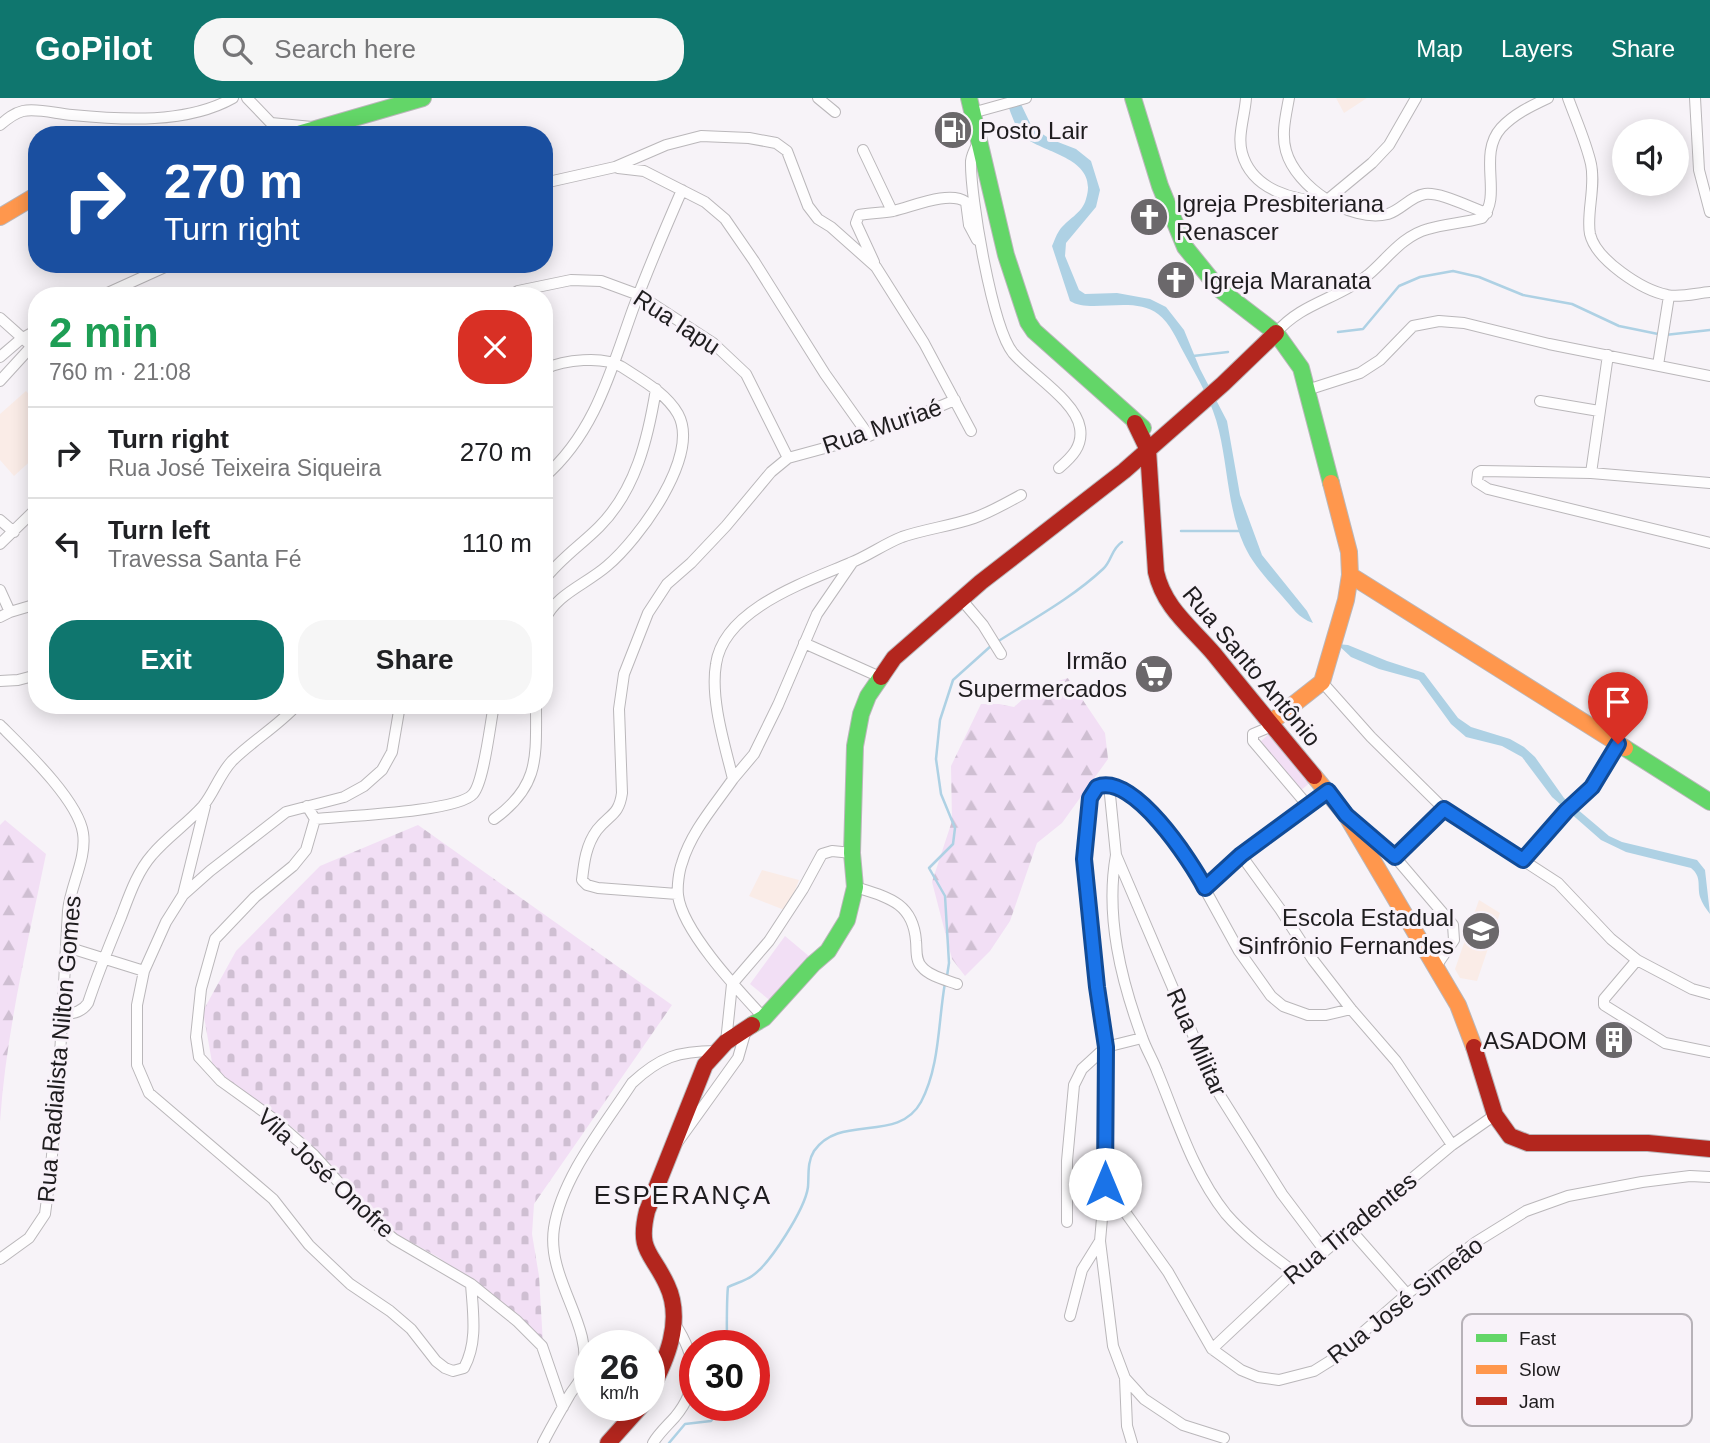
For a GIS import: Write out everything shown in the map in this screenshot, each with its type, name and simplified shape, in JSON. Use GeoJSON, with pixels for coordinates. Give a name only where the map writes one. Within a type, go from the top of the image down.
{"type":"FeatureCollection","features":[{"type":"Feature","properties":{"kind":"main road"},"geometry":{"type":"LineString","coordinates":[[335,126],[423,98]]}},
{"type":"Feature","properties":{"kind":"main road"},"geometry":{"type":"LineString","coordinates":[[1133,98],[1160,186],[1185,247],[1195,263],[1219,289],[1274,336],[1301,368],[1346,541],[1350,575],[1341,622],[1322,682],[1270,723]]}},
{"type":"Feature","properties":{"kind":"main road"},"geometry":{"type":"LineString","coordinates":[[970,105],[1006,255],[1028,322],[1034,331],[1135,423],[1160,438]]}},
{"type":"Feature","properties":{"kind":"main road"},"geometry":{"type":"LineString","coordinates":[[0,217],[28,200]]}},
{"type":"Feature","properties":{"kind":"main road"},"geometry":{"type":"LineString","coordinates":[[665,1356],[674,1324],[674,1303],[662,1273],[645,1252],[642,1232],[652,1197],[705,1065],[721,1046],[764,1018],[828,951],[847,920],[855,887],[852,853],[855,746],[861,714],[880,677],[908,645],[961,599],[1148,450],[1274,336]]}},
{"type":"Feature","properties":{"kind":"main road"},"geometry":{"type":"LineString","coordinates":[[1135,423],[1148,450]]}},
{"type":"Feature","properties":{"kind":"main road","name":"Rua Santo Antônio"},"geometry":{"type":"LineString","coordinates":[[1148,450],[1156,572],[1160,590],[1172,609],[1211,651],[1346,815],[1378,873],[1437,965],[1458,1005],[1495,1115],[1510,1136],[1528,1143],[1648,1143],[1710,1149]]}},
{"type":"Feature","properties":{"kind":"main road"},"geometry":{"type":"LineString","coordinates":[[1350,575],[1710,802]]}},
{"type":"Feature","properties":{"kind":"main road"},"geometry":{"type":"LineString","coordinates":[[608,1443],[628,1421]]}},
{"type":"Feature","properties":{"kind":"street"},"geometry":{"type":"LineString","coordinates":[[0,125],[10,116],[23,111],[76,116],[177,116],[201,112],[233,98]]}},
{"type":"Feature","properties":{"kind":"street"},"geometry":{"type":"LineString","coordinates":[[247,98],[271,123],[293,126]]}},
{"type":"Feature","properties":{"kind":"street"},"geometry":{"type":"LineString","coordinates":[[970,105],[1005,103],[1025,98]]}},
{"type":"Feature","properties":{"kind":"street"},"geometry":{"type":"LineString","coordinates":[[1246,98],[1241,135],[1242,153],[1258,179],[1286,196],[1299,200],[1326,201],[1351,211],[1374,215],[1387,214],[1425,194],[1439,196],[1487,213]]}},
{"type":"Feature","properties":{"kind":"street"},"geometry":{"type":"LineString","coordinates":[[1289,98],[1284,137],[1286,153],[1295,169],[1326,201]]}},
{"type":"Feature","properties":{"kind":"street"},"geometry":{"type":"LineString","coordinates":[[1326,201],[1372,163],[1389,145],[1416,98]]}},
{"type":"Feature","properties":{"kind":"street"},"geometry":{"type":"LineString","coordinates":[[1274,336],[1295,314],[1346,290],[1369,274],[1393,249],[1419,233],[1482,218],[1491,202],[1489,163],[1492,144],[1500,129],[1519,112],[1548,98]]}},
{"type":"Feature","properties":{"kind":"street"},"geometry":{"type":"LineString","coordinates":[[1568,98],[1591,166],[1593,196],[1590,231],[1594,246],[1601,257],[1636,282],[1669,296],[1710,292]]}},
{"type":"Feature","properties":{"kind":"street"},"geometry":{"type":"LineString","coordinates":[[1695,98],[1710,212]]}},
{"type":"Feature","properties":{"kind":"street"},"geometry":{"type":"LineString","coordinates":[[825,100],[835,112]]}},
{"type":"Feature","properties":{"kind":"street","name":"Rua Muriaé"},"geometry":{"type":"LineString","coordinates":[[553,181],[615,167],[666,145],[701,136],[749,138],[776,143],[787,151],[801,191],[813,212],[876,267],[924,343],[955,400],[869,436],[788,458],[771,472],[691,563],[667,584],[648,613],[628,662],[622,685],[619,709],[622,793],[620,805],[590,842],[584,858],[582,880],[587,886],[597,888],[677,894]]}},
{"type":"Feature","properties":{"kind":"street"},"geometry":{"type":"LineString","coordinates":[[979,141],[971,161],[983,254],[1004,340],[1076,415],[1080,428],[1080,444],[1073,456],[1059,468]]}},
{"type":"Feature","properties":{"kind":"street"},"geometry":{"type":"LineString","coordinates":[[863,150],[892,211]]}},
{"type":"Feature","properties":{"kind":"street"},"geometry":{"type":"LineString","coordinates":[[615,167],[644,171],[705,202],[725,219],[818,363],[869,436]]}},
{"type":"Feature","properties":{"kind":"street"},"geometry":{"type":"LineString","coordinates":[[553,469],[564,460],[583,432],[600,400],[682,190]]}},
{"type":"Feature","properties":{"kind":"street"},"geometry":{"type":"LineString","coordinates":[[876,267],[856,220],[859,215],[892,211],[937,199],[961,198],[966,202],[969,225],[983,254]]}},
{"type":"Feature","properties":{"kind":"street"},"geometry":{"type":"LineString","coordinates":[[118,287],[150,273]]}},
{"type":"Feature","properties":{"kind":"street","name":"Rua Iapu"},"geometry":{"type":"LineString","coordinates":[[534,287],[570,280],[601,281],[639,295],[713,343],[746,374],[788,458]]}},
{"type":"Feature","properties":{"kind":"street"},"geometry":{"type":"LineString","coordinates":[[1658,365],[1669,296]]}},
{"type":"Feature","properties":{"kind":"street"},"geometry":{"type":"LineString","coordinates":[[0,318],[28,344]]}},
{"type":"Feature","properties":{"kind":"street"},"geometry":{"type":"LineString","coordinates":[[1307,390],[1360,373],[1372,366],[1413,326],[1439,321],[1464,323],[1549,344],[1710,376]]}},
{"type":"Feature","properties":{"kind":"street"},"geometry":{"type":"LineString","coordinates":[[0,357],[28,347]]}},
{"type":"Feature","properties":{"kind":"street"},"geometry":{"type":"LineString","coordinates":[[0,381],[28,348]]}},
{"type":"Feature","properties":{"kind":"street"},"geometry":{"type":"LineString","coordinates":[[1591,473],[1608,355]]}},
{"type":"Feature","properties":{"kind":"street"},"geometry":{"type":"LineString","coordinates":[[553,366],[572,361],[614,362],[656,388],[678,414],[684,431],[682,449],[665,490],[644,526],[608,565],[558,599],[553,607]]}},
{"type":"Feature","properties":{"kind":"street"},"geometry":{"type":"LineString","coordinates":[[553,570],[568,553],[597,529],[618,503],[633,477],[646,443],[656,388]]}},
{"type":"Feature","properties":{"kind":"street"},"geometry":{"type":"LineString","coordinates":[[955,400],[971,430]]}},
{"type":"Feature","properties":{"kind":"street"},"geometry":{"type":"LineString","coordinates":[[1540,401],[1599,411]]}},
{"type":"Feature","properties":{"kind":"street"},"geometry":{"type":"LineString","coordinates":[[1710,483],[1591,473],[1485,471],[1478,472],[1476,480],[1488,489],[1710,543]]}},
{"type":"Feature","properties":{"kind":"street"},"geometry":{"type":"LineString","coordinates":[[733,779],[716,696],[716,664],[721,645],[739,624],[757,607],[782,592],[852,563],[900,538],[972,519],[1021,495]]}},
{"type":"Feature","properties":{"kind":"street"},"geometry":{"type":"LineString","coordinates":[[0,544],[28,517]]}},
{"type":"Feature","properties":{"kind":"street"},"geometry":{"type":"LineString","coordinates":[[0,520],[14,532]]}},
{"type":"Feature","properties":{"kind":"street"},"geometry":{"type":"LineString","coordinates":[[764,1018],[733,984],[690,926],[677,894],[681,863],[694,835],[754,754],[817,614],[852,563]]}},
{"type":"Feature","properties":{"kind":"street"},"geometry":{"type":"LineString","coordinates":[[0,590],[5,615],[28,607]]}},
{"type":"Feature","properties":{"kind":"street"},"geometry":{"type":"LineString","coordinates":[[961,599],[999,650]]}},
{"type":"Feature","properties":{"kind":"street"},"geometry":{"type":"LineString","coordinates":[[804,643],[880,677]]}},
{"type":"Feature","properties":{"kind":"street"},"geometry":{"type":"LineString","coordinates":[[0,681],[28,676]]}},
{"type":"Feature","properties":{"kind":"street"},"geometry":{"type":"LineString","coordinates":[[1322,682],[1444,809],[1558,883],[1611,939],[1637,960],[1692,989],[1710,994]]}},
{"type":"Feature","properties":{"kind":"street"},"geometry":{"type":"LineString","coordinates":[[63,1015],[84,1009],[88,1003],[103,958],[150,856],[163,842],[183,828],[206,803],[230,764],[256,739],[289,714]]}},
{"type":"Feature","properties":{"kind":"street"},"geometry":{"type":"LineString","coordinates":[[398,714],[392,752],[382,770],[364,786],[344,797],[286,813],[183,895],[166,922],[144,971],[137,1005],[137,1065],[149,1093],[273,1199],[309,1245],[350,1284],[411,1329],[436,1361],[453,1371],[464,1368],[470,1356],[474,1336],[471,1284]]}},
{"type":"Feature","properties":{"kind":"street"},"geometry":{"type":"LineString","coordinates":[[307,806],[315,819],[409,810],[452,804],[469,798],[479,784],[492,714]]}},
{"type":"Feature","properties":{"kind":"street"},"geometry":{"type":"LineString","coordinates":[[494,818],[514,804],[528,783],[536,746],[536,714]]}},
{"type":"Feature","properties":{"kind":"street"},"geometry":{"type":"LineString","coordinates":[[1270,723],[1265,729],[1253,734],[1253,741],[1309,807]]}},
{"type":"Feature","properties":{"kind":"street","name":"Rua Radialista Nilton Gomes"},"geometry":{"type":"LineString","coordinates":[[0,724],[64,795],[76,814],[83,833],[83,852],[68,907],[63,1015],[45,1214],[29,1238],[0,1259]]}},
{"type":"Feature","properties":{"kind":"street"},"geometry":{"type":"LineString","coordinates":[[1523,860],[1599,778],[1618,744]]}},
{"type":"Feature","properties":{"kind":"street"},"geometry":{"type":"LineString","coordinates":[[1109,785],[1116,856],[1111,884],[1115,929],[1122,975],[1142,1038],[1170,1110],[1209,1190],[1247,1236],[1294,1272]]}},
{"type":"Feature","properties":{"kind":"street"},"geometry":{"type":"LineString","coordinates":[[1132,1443],[1127,1426],[1125,1378],[1113,1346],[1100,1241],[1105,1184],[1106,1047],[1084,859],[1090,798],[1097,787],[1109,785],[1129,793],[1149,811],[1185,853],[1239,951],[1271,996],[1283,1006],[1308,1015],[1326,1015],[1351,1009]]}},
{"type":"Feature","properties":{"kind":"street"},"geometry":{"type":"LineString","coordinates":[[1205,888],[1241,855],[1328,791]]}},
{"type":"Feature","properties":{"kind":"street"},"geometry":{"type":"LineString","coordinates":[[183,895],[206,803]]}},
{"type":"Feature","properties":{"kind":"street"},"geometry":{"type":"LineString","coordinates":[[1395,857],[1444,809]]}},
{"type":"Feature","properties":{"kind":"street","name":"Rua Santo Antônio"},"geometry":{"type":"LineString","coordinates":[[1346,815],[1395,857],[1453,925],[1454,940],[1437,965]]}},
{"type":"Feature","properties":{"kind":"street","name":"Vila José Onofre"},"geometry":{"type":"LineString","coordinates":[[315,819],[306,850],[293,866],[255,897],[215,939],[201,989],[195,1037],[199,1057],[221,1081],[271,1117],[314,1155],[376,1224],[394,1239],[471,1284],[517,1321],[542,1346],[563,1407]]}},
{"type":"Feature","properties":{"kind":"street"},"geometry":{"type":"LineString","coordinates":[[543,1443],[582,1374],[583,1350],[579,1328],[554,1261],[553,1231],[558,1208],[571,1178],[632,1083],[645,1071],[684,1051],[721,1046],[733,984],[769,941],[822,855],[832,851],[852,853]]}},
{"type":"Feature","properties":{"kind":"street"},"geometry":{"type":"LineString","coordinates":[[1241,855],[1313,960],[1396,1061],[1452,1145]]}},
{"type":"Feature","properties":{"kind":"street","name":"Rua Militar"},"geometry":{"type":"LineString","coordinates":[[1116,856],[1196,1042],[1205,1070],[1282,1194],[1325,1251]]}},
{"type":"Feature","properties":{"kind":"street"},"geometry":{"type":"LineString","coordinates":[[855,887],[890,898],[911,917],[915,928],[917,958],[927,972],[953,983]]}},
{"type":"Feature","properties":{"kind":"street"},"geometry":{"type":"LineString","coordinates":[[67,947],[144,971]]}},
{"type":"Feature","properties":{"kind":"street"},"geometry":{"type":"LineString","coordinates":[[1637,960],[1604,999],[1604,1005],[1665,1042],[1710,1052]]}},
{"type":"Feature","properties":{"kind":"street"},"geometry":{"type":"LineString","coordinates":[[670,1153],[738,1058],[746,1030]]}},
{"type":"Feature","properties":{"kind":"street"},"geometry":{"type":"LineString","coordinates":[[1067,1222],[1067,1161],[1074,1084],[1082,1069],[1106,1047],[1142,1038]]}},
{"type":"Feature","properties":{"kind":"street","name":"Rua Tiradentes"},"geometry":{"type":"LineString","coordinates":[[1212,1349],[1294,1272],[1325,1251],[1452,1145],[1495,1115]]}},
{"type":"Feature","properties":{"kind":"street","name":"Rua José Simeão"},"geometry":{"type":"LineString","coordinates":[[1105,1184],[1168,1272],[1212,1349],[1241,1370],[1258,1377],[1279,1380],[1314,1371],[1330,1361],[1407,1294],[1476,1241],[1526,1211],[1568,1195],[1690,1176],[1710,1177]]}},
{"type":"Feature","properties":{"kind":"street"},"geometry":{"type":"LineString","coordinates":[[1350,1229],[1407,1294]]}},
{"type":"Feature","properties":{"kind":"street"},"geometry":{"type":"LineString","coordinates":[[1070,1316],[1082,1270],[1100,1241]]}},
{"type":"Feature","properties":{"kind":"street"},"geometry":{"type":"LineString","coordinates":[[653,1443],[663,1428],[674,1419],[688,1397],[693,1373],[691,1353],[674,1324]]}},
{"type":"Feature","properties":{"kind":"street"},"geometry":{"type":"LineString","coordinates":[[1125,1378],[1144,1399],[1183,1425],[1224,1438]]}},
{"type":"Feature","properties":{"kind":"shaded area"},"geometry":{"type":"Polygon","coordinates":[[[1336,98],[1367,98],[1344,113],[1336,98]]]}},
{"type":"Feature","properties":{"kind":"shaded area"},"geometry":{"type":"Polygon","coordinates":[[[26,391],[28,393],[28,463],[14,476],[0,460],[0,414],[26,391]]]}},
{"type":"Feature","properties":{"kind":"shaded area"},"geometry":{"type":"Polygon","coordinates":[[[762,870],[799,880],[787,911],[749,896],[762,870]]]}},
{"type":"Feature","properties":{"kind":"shaded area","name":"Escola Estadual Sinfrônio Fernandes"},"geometry":{"type":"Polygon","coordinates":[[[1479,900],[1500,913],[1477,981],[1460,978],[1455,969],[1479,900]]]}},
{"type":"Feature","properties":{"kind":"green space"},"geometry":{"type":"Polygon","coordinates":[[[1068,678],[1105,733],[1108,759],[1062,823],[1037,843],[1010,921],[990,951],[965,976],[952,959],[932,882],[952,821],[951,766],[981,704],[1014,707],[1035,688],[1068,678]]]}},
{"type":"Feature","properties":{"kind":"green space"},"geometry":{"type":"Polygon","coordinates":[[[1272,731],[1313,780],[1299,792],[1258,744],[1272,731]]]}},
{"type":"Feature","properties":{"kind":"green space"},"geometry":{"type":"Polygon","coordinates":[[[5,820],[46,854],[12,1021],[0,1122],[0,825],[5,820]]]}},
{"type":"Feature","properties":{"kind":"green space"},"geometry":{"type":"Polygon","coordinates":[[[418,825],[672,1005],[534,1204],[532,1234],[539,1276],[543,1344],[503,1307],[438,1257],[383,1227],[297,1131],[213,1068],[203,1011],[236,951],[320,866],[418,825]]]}},
{"type":"Feature","properties":{"kind":"green space"},"geometry":{"type":"Polygon","coordinates":[[[785,936],[810,957],[773,1003],[750,984],[785,936]]]}},
{"type":"Feature","properties":{"kind":"water"},"geometry":{"type":"Polygon","coordinates":[[[1005,98],[1018,98],[1032,127],[1050,139],[1076,149],[1091,161],[1100,190],[1096,207],[1066,243],[1065,256],[1079,290],[1085,294],[1117,293],[1150,299],[1166,307],[1184,330],[1200,369],[1227,421],[1240,495],[1262,555],[1307,611],[1313,623],[1293,608],[1256,566],[1244,545],[1235,517],[1213,411],[1166,322],[1158,314],[1137,306],[1089,306],[1070,301],[1052,246],[1059,231],[1084,204],[1088,185],[1085,174],[1068,159],[1024,137],[1015,124],[1005,98]]]}},
{"type":"Feature","properties":{"kind":"water"},"geometry":{"type":"Polygon","coordinates":[[[1337,644],[1348,645],[1424,673],[1458,718],[1471,727],[1510,739],[1524,747],[1535,757],[1564,798],[1609,836],[1622,842],[1697,860],[1705,870],[1710,914],[1699,893],[1698,878],[1691,868],[1626,852],[1601,840],[1552,797],[1522,757],[1502,746],[1466,737],[1451,724],[1419,680],[1379,669],[1351,657],[1337,644]]]}},
{"type":"Feature","properties":{"kind":"waterway"},"geometry":{"type":"LineString","coordinates":[[1338,332],[1363,329],[1399,286],[1420,277],[1453,271],[1479,277],[1523,295],[1572,304],[1619,326],[1658,334]]}},
{"type":"Feature","properties":{"kind":"waterway"},"geometry":{"type":"LineString","coordinates":[[1665,335],[1710,330]]}},
{"type":"Feature","properties":{"kind":"waterway"},"geometry":{"type":"LineString","coordinates":[[1193,356],[1228,352]]}},
{"type":"Feature","properties":{"kind":"waterway"},"geometry":{"type":"LineString","coordinates":[[1181,531],[1241,531]]}},
{"type":"Feature","properties":{"kind":"waterway"},"geometry":{"type":"LineString","coordinates":[[997,642],[1091,580],[1106,566],[1122,542]]}},
{"type":"Feature","properties":{"kind":"waterway"},"geometry":{"type":"LineString","coordinates":[[947,976],[949,963],[945,896],[929,868],[953,844],[955,828],[941,794],[936,759],[940,720],[953,680],[992,645]]}},
{"type":"Feature","properties":{"kind":"waterway"},"geometry":{"type":"LineString","coordinates":[[727,1330],[728,1287],[749,1278],[759,1270],[786,1235],[801,1209],[814,1151],[825,1140],[838,1133],[898,1122],[911,1115],[921,1102],[932,1074],[945,983]]}},
{"type":"Feature","properties":{"kind":"waterway"},"geometry":{"type":"LineString","coordinates":[[669,1443],[685,1424],[711,1421]]}},
{"type":"Feature","properties":{"kind":"traffic: fast"},"geometry":{"type":"LineString","coordinates":[[326,126],[423,98]]}},
{"type":"Feature","properties":{"kind":"traffic: fast"},"geometry":{"type":"LineString","coordinates":[[969,98],[1006,255],[1028,322],[1034,331],[1143,428]]}},
{"type":"Feature","properties":{"kind":"traffic: fast"},"geometry":{"type":"LineString","coordinates":[[1133,98],[1160,186],[1185,247],[1219,289],[1276,333],[1301,368],[1331,483]]}},
{"type":"Feature","properties":{"kind":"traffic: fast"},"geometry":{"type":"LineString","coordinates":[[752,1025],[764,1018],[828,951],[847,920],[855,887],[852,853],[855,746],[861,714],[868,696],[881,677]]}},
{"type":"Feature","properties":{"kind":"traffic: fast"},"geometry":{"type":"LineString","coordinates":[[1625,748],[1710,802]]}},
{"type":"Feature","properties":{"kind":"traffic: slow"},"geometry":{"type":"LineString","coordinates":[[0,217],[28,200]]}},
{"type":"Feature","properties":{"kind":"traffic: slow"},"geometry":{"type":"LineString","coordinates":[[1270,723],[1322,682],[1346,600],[1350,575],[1349,552],[1331,483]]}},
{"type":"Feature","properties":{"kind":"traffic: slow"},"geometry":{"type":"LineString","coordinates":[[1350,575],[1625,748]]}},
{"type":"Feature","properties":{"kind":"traffic: slow"},"geometry":{"type":"LineString","coordinates":[[1314,776],[1346,815],[1458,1005],[1474,1047]]}},
{"type":"Feature","properties":{"kind":"traffic: jam"},"geometry":{"type":"LineString","coordinates":[[881,677],[894,658],[981,582],[1124,471],[1223,384],[1276,333]]}},
{"type":"Feature","properties":{"kind":"traffic: jam"},"geometry":{"type":"LineString","coordinates":[[1135,423],[1148,450],[1156,572],[1165,596],[1314,776]]}},
{"type":"Feature","properties":{"kind":"traffic: jam"},"geometry":{"type":"LineString","coordinates":[[665,1359],[671,1340],[674,1313],[667,1285],[645,1244],[644,1225],[647,1211],[705,1065],[726,1042],[752,1025]]}},
{"type":"Feature","properties":{"kind":"traffic: jam"},"geometry":{"type":"LineString","coordinates":[[1474,1047],[1495,1115],[1510,1136],[1528,1143],[1648,1143],[1710,1149]]}},
{"type":"Feature","properties":{"kind":"traffic: jam"},"geometry":{"type":"LineString","coordinates":[[608,1443],[628,1421]]}},
{"type":"Feature","properties":{"kind":"place","name":"Posto Lair"},"geometry":{"type":"Point","coordinates":[953,130]}},
{"type":"Feature","properties":{"kind":"place","name":"Igreja Presbiteriana Renascer"},"geometry":{"type":"Point","coordinates":[1149,217]}},
{"type":"Feature","properties":{"kind":"place","name":"Igreja Maranata"},"geometry":{"type":"Point","coordinates":[1176,280]}},
{"type":"Feature","properties":{"kind":"place","name":"Irmão Supermercados"},"geometry":{"type":"Point","coordinates":[1154,674]}},
{"type":"Feature","properties":{"kind":"place","name":"Escola Estadual Sinfrônio Fernandes"},"geometry":{"type":"Point","coordinates":[1481,931]}},
{"type":"Feature","properties":{"kind":"place","name":"ASADOM"},"geometry":{"type":"Point","coordinates":[1614,1040]}},
{"type":"Feature","properties":{"kind":"district","name":"ESPERANÇA"},"geometry":{"type":"Point","coordinates":[683,1195]}},
{"type":"Feature","properties":{"kind":"route"},"geometry":{"type":"LineString","coordinates":[[1105,1184],[1106,1047],[1084,859],[1090,798],[1097,787],[1109,785],[1119,788],[1129,793],[1149,811],[1185,853],[1205,888],[1241,855],[1328,791],[1346,815],[1395,857],[1444,809],[1523,860],[1566,811],[1592,787],[1618,744]]}}]}
